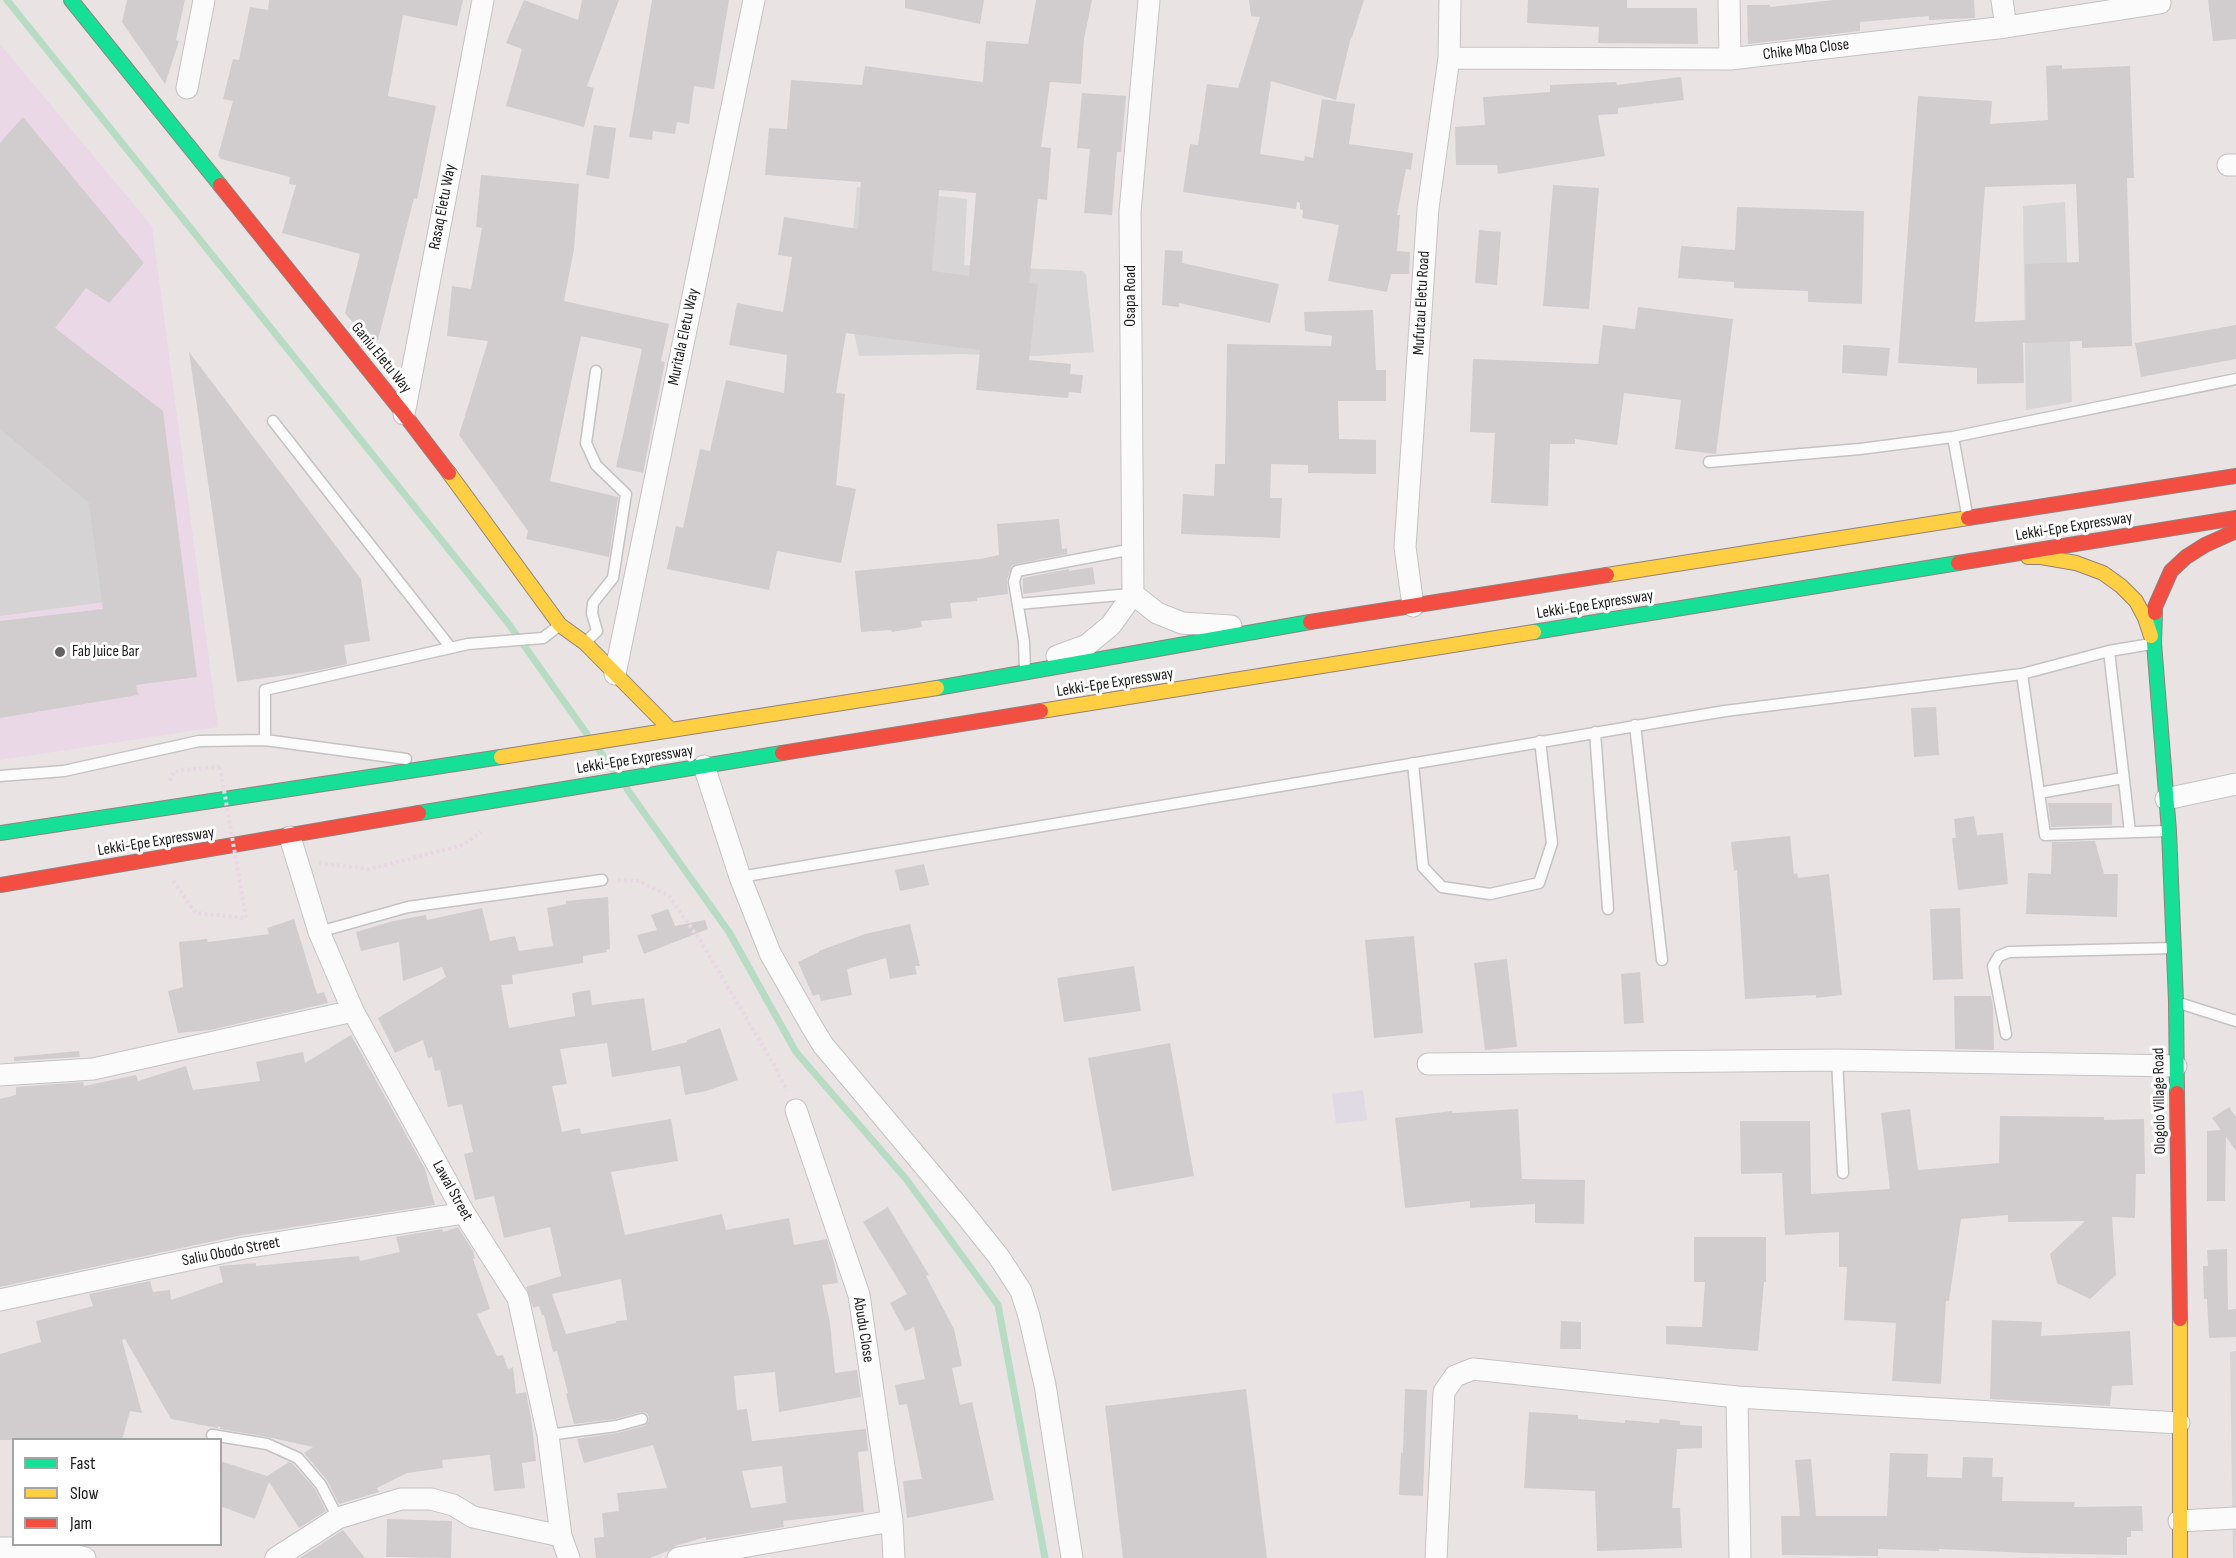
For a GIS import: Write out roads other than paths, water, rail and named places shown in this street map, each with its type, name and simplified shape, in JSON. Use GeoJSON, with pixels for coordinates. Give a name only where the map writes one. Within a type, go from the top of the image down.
{"type":"FeatureCollection","features":[{"type":"Feature","properties":{"kind":"main road","name":"Ganiu Eletu Way"},"geometry":{"type":"LineString","coordinates":[[71,0],[404,414],[493,531],[560,625],[585,644],[671,730]]}},
{"type":"Feature","properties":{"kind":"main road","name":"Lekki-Epe Expressway"},"geometry":{"type":"LineString","coordinates":[[0,834],[671,730],[1021,673],[1274,628],[2236,476]]}},
{"type":"Feature","properties":{"kind":"main road","name":"Lekki-Epe Expressway"},"geometry":{"type":"LineString","coordinates":[[0,885],[579,786],[2236,518]]}},
{"type":"Feature","properties":{"kind":"main road"},"geometry":{"type":"LineString","coordinates":[[2154,643],[2155,607],[2171,571],[2186,557],[2205,545],[2236,531]]}},
{"type":"Feature","properties":{"kind":"main road"},"geometry":{"type":"LineString","coordinates":[[1992,557],[2041,557],[2076,563],[2103,573],[2136,601],[2154,643]]}},
{"type":"Feature","properties":{"kind":"main road","name":"Ologolo Village Road"},"geometry":{"type":"LineString","coordinates":[[2154,643],[2169,831],[2176,1002],[2180,1291],[2180,1558]]}},
{"type":"Feature","properties":{"kind":"main road"},"geometry":{"type":"LineString","coordinates":[[333,797],[367,778]]}},
{"type":"Feature","properties":{"kind":"street"},"geometry":{"type":"LineString","coordinates":[[187,88],[204,0]]}},
{"type":"Feature","properties":{"kind":"street","name":"Rasaq Eletu Way"},"geometry":{"type":"LineString","coordinates":[[404,414],[483,0]]}},
{"type":"Feature","properties":{"kind":"street","name":"Muritala Eletu Way"},"geometry":{"type":"LineString","coordinates":[[615,674],[754,0]]}},
{"type":"Feature","properties":{"kind":"street","name":"Osapa Road"},"geometry":{"type":"LineString","coordinates":[[1133,594],[1130,212],[1149,0]]}},
{"type":"Feature","properties":{"kind":"street","name":"Mufutau Eletu Road"},"geometry":{"type":"LineString","coordinates":[[1413,606],[1405,547],[1428,208],[1449,58],[1450,0]]}},
{"type":"Feature","properties":{"kind":"street"},"geometry":{"type":"LineString","coordinates":[[1729,0],[1730,59]]}},
{"type":"Feature","properties":{"kind":"street"},"geometry":{"type":"LineString","coordinates":[[2002,0],[2006,27]]}},
{"type":"Feature","properties":{"kind":"street","name":"Chike Mba Close"},"geometry":{"type":"LineString","coordinates":[[1449,58],[1730,59],[2006,27],[2160,3]]}},
{"type":"Feature","properties":{"kind":"street"},"geometry":{"type":"LineString","coordinates":[[1021,673],[1087,645],[1111,625],[1133,594],[1156,613],[1182,623],[1274,628]]}},
{"type":"Feature","properties":{"kind":"street"},"geometry":{"type":"LineString","coordinates":[[704,766],[740,877],[770,953],[823,1045],[963,1212],[999,1257],[1021,1291],[1045,1385],[1072,1558]]}},
{"type":"Feature","properties":{"kind":"street"},"geometry":{"type":"LineString","coordinates":[[2166,799],[2236,784]]}},
{"type":"Feature","properties":{"kind":"street","name":"Lawal Street"},"geometry":{"type":"LineString","coordinates":[[290,837],[319,932],[353,1011],[464,1213],[518,1298],[548,1435],[561,1536],[569,1558]]}},
{"type":"Feature","properties":{"kind":"street"},"geometry":{"type":"LineString","coordinates":[[0,1075],[93,1069],[353,1011]]}},
{"type":"Feature","properties":{"kind":"street"},"geometry":{"type":"LineString","coordinates":[[1428,1064],[1837,1060],[2176,1066]]}},
{"type":"Feature","properties":{"kind":"street","name":"Abudu Close"},"geometry":{"type":"LineString","coordinates":[[796,1110],[859,1295],[892,1521],[894,1558]]}},
{"type":"Feature","properties":{"kind":"street","name":"Saliu Obodo Street"},"geometry":{"type":"LineString","coordinates":[[0,1300],[244,1248],[464,1213]]}},
{"type":"Feature","properties":{"kind":"street"},"geometry":{"type":"LineString","coordinates":[[1436,1558],[1444,1392],[1455,1376],[1473,1369],[1737,1397],[2179,1423]]}},
{"type":"Feature","properties":{"kind":"street"},"geometry":{"type":"LineString","coordinates":[[1737,1397],[1740,1558]]}},
{"type":"Feature","properties":{"kind":"street"},"geometry":{"type":"LineString","coordinates":[[276,1558],[338,1518],[401,1499],[430,1499],[453,1504],[472,1517],[561,1536]]}},
{"type":"Feature","properties":{"kind":"street"},"geometry":{"type":"LineString","coordinates":[[2179,1521],[2236,1518]]}},
{"type":"Feature","properties":{"kind":"street"},"geometry":{"type":"LineString","coordinates":[[678,1558],[892,1521]]}},
{"type":"Feature","properties":{"kind":"street"},"geometry":{"type":"LineString","coordinates":[[0,1548],[47,1548],[85,1558]]}},
{"type":"Feature","properties":{"kind":"lane"},"geometry":{"type":"LineString","coordinates":[[585,644],[597,631],[592,613],[593,603],[613,578],[626,494],[596,465],[586,443],[596,370]]}},
{"type":"Feature","properties":{"kind":"lane"},"geometry":{"type":"LineString","coordinates":[[1709,462],[1860,449],[1953,437],[2236,379]]}},
{"type":"Feature","properties":{"kind":"lane"},"geometry":{"type":"LineString","coordinates":[[273,421],[451,648]]}},
{"type":"Feature","properties":{"kind":"lane"},"geometry":{"type":"LineString","coordinates":[[1953,437],[1968,519]]}},
{"type":"Feature","properties":{"kind":"lane"},"geometry":{"type":"LineString","coordinates":[[1021,673],[1024,642],[1014,582],[1017,571],[1133,549]]}},
{"type":"Feature","properties":{"kind":"lane"},"geometry":{"type":"LineString","coordinates":[[1018,604],[1133,594]]}},
{"type":"Feature","properties":{"kind":"lane"},"geometry":{"type":"LineString","coordinates":[[265,740],[266,690],[468,644],[543,638],[560,625]]}},
{"type":"Feature","properties":{"kind":"lane"},"geometry":{"type":"LineString","coordinates":[[740,877],[1635,725],[1725,711],[2022,674],[2109,651],[2154,643]]}},
{"type":"Feature","properties":{"kind":"lane"},"geometry":{"type":"LineString","coordinates":[[2109,651],[2130,832]]}},
{"type":"Feature","properties":{"kind":"lane"},"geometry":{"type":"LineString","coordinates":[[2022,674],[2045,835],[2169,831]]}},
{"type":"Feature","properties":{"kind":"lane"},"geometry":{"type":"LineString","coordinates":[[1635,725],[1662,960]]}},
{"type":"Feature","properties":{"kind":"lane"},"geometry":{"type":"LineString","coordinates":[[1595,732],[1608,909]]}},
{"type":"Feature","properties":{"kind":"lane"},"geometry":{"type":"LineString","coordinates":[[0,776],[64,771],[199,741],[265,740],[452,765]]}},
{"type":"Feature","properties":{"kind":"lane"},"geometry":{"type":"LineString","coordinates":[[1413,763],[1423,867],[1442,886],[1490,894],[1539,883],[1552,843],[1540,741]]}},
{"type":"Feature","properties":{"kind":"lane"},"geometry":{"type":"LineString","coordinates":[[2039,793],[2123,778]]}},
{"type":"Feature","properties":{"kind":"lane"},"geometry":{"type":"LineString","coordinates":[[319,932],[408,908],[602,880]]}},
{"type":"Feature","properties":{"kind":"lane"},"geometry":{"type":"LineString","coordinates":[[2006,1034],[1993,966],[1999,956],[2009,952],[2173,948]]}},
{"type":"Feature","properties":{"kind":"lane"},"geometry":{"type":"LineString","coordinates":[[2176,1002],[2236,1021]]}},
{"type":"Feature","properties":{"kind":"lane"},"geometry":{"type":"LineString","coordinates":[[1837,1060],[1843,1173]]}},
{"type":"Feature","properties":{"kind":"lane"},"geometry":{"type":"LineString","coordinates":[[548,1435],[616,1426],[642,1419]]}},
{"type":"Feature","properties":{"kind":"lane"},"geometry":{"type":"LineString","coordinates":[[212,1436],[267,1444],[298,1458],[321,1485],[338,1518]]}},
{"type":"Feature","properties":{"kind":"waterway"},"geometry":{"type":"LineString","coordinates":[[7,0],[508,623],[587,734]]}},
{"type":"Feature","properties":{"kind":"waterway"},"geometry":{"type":"LineString","coordinates":[[599,750],[613,770]]}},
{"type":"Feature","properties":{"kind":"waterway"},"geometry":{"type":"LineString","coordinates":[[627,789],[729,932],[796,1052],[906,1179],[998,1305],[1045,1558]]}},
{"type":"Feature","properties":{"kind":"place","name":"Fab Juice Bar"},"geometry":{"type":"Point","coordinates":[60,652]}}]}
